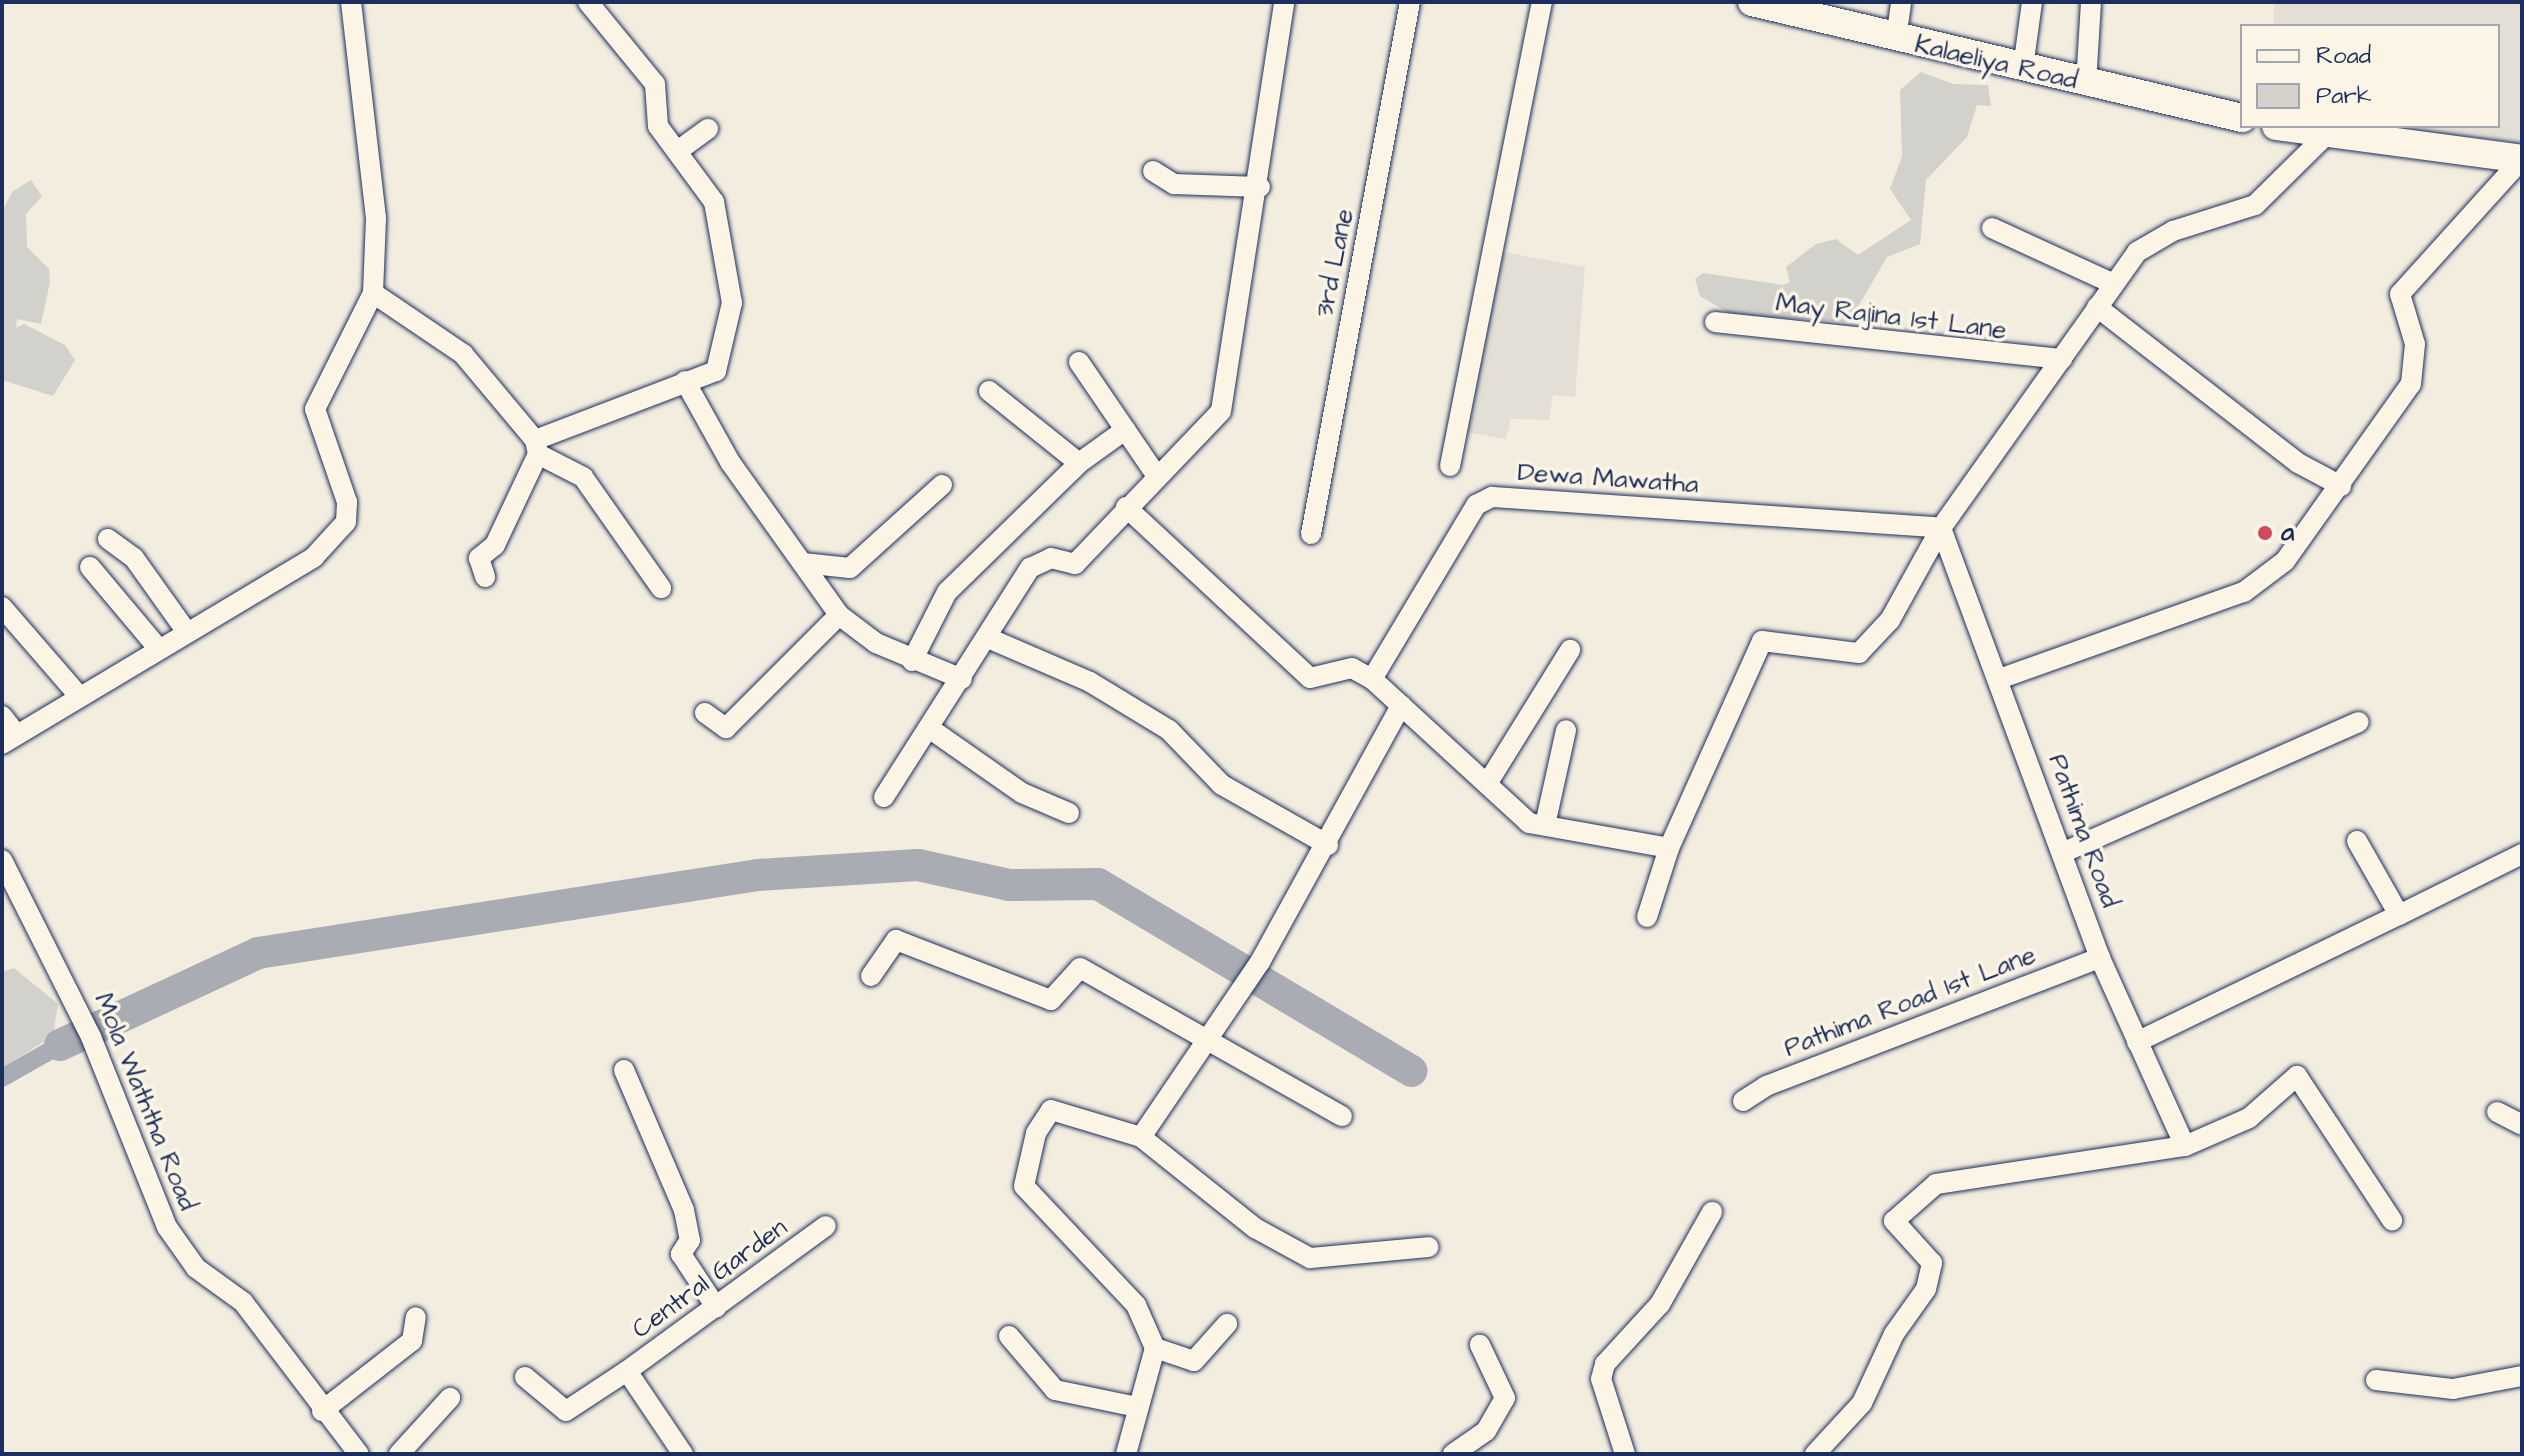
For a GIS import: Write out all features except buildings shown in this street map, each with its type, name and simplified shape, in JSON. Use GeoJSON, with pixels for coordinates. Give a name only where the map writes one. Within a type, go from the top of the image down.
{"type":"FeatureCollection","features":[{"type":"Feature","properties":{"kind":"street"},"geometry":{"type":"LineString","coordinates":[[2,716],[9,740],[186,631],[314,557],[346,522],[347,502],[315,409],[373,293],[376,218],[351,2]]}},
{"type":"Feature","properties":{"kind":"street"},"geometry":{"type":"LineString","coordinates":[[485,577],[479,558],[495,545],[536,447],[685,381],[716,371],[732,303],[714,202],[679,150],[658,126],[655,84],[588,2]]}},
{"type":"Feature","properties":{"kind":"street"},"geometry":{"type":"LineString","coordinates":[[884,797],[1030,568],[1051,558],[1075,564],[1156,475],[1221,411],[1260,187],[1284,2]]}},
{"type":"Feature","properties":{"kind":"street","name":"3rd Lane"},"geometry":{"type":"LineString","coordinates":[[1311,534],[1410,2]]}},
{"type":"Feature","properties":{"kind":"street"},"geometry":{"type":"LineString","coordinates":[[1450,466],[1542,2]]}},
{"type":"Feature","properties":{"kind":"street","name":"Kalaeliya Road"},"geometry":{"type":"LineString","coordinates":[[1752,2],[2086,84],[2240,118]]}},
{"type":"Feature","properties":{"kind":"street"},"geometry":{"type":"LineString","coordinates":[[1896,39],[1901,2]]}},
{"type":"Feature","properties":{"kind":"street"},"geometry":{"type":"LineString","coordinates":[[2023,68],[2032,2]]}},
{"type":"Feature","properties":{"kind":"street"},"geometry":{"type":"LineString","coordinates":[[2086,84],[2091,2]]}},
{"type":"Feature","properties":{"kind":"street"},"geometry":{"type":"LineString","coordinates":[[2285,128],[2324,137],[2522,159]]}},
{"type":"Feature","properties":{"kind":"street"},"geometry":{"type":"LineString","coordinates":[[679,150],[708,129]]}},
{"type":"Feature","properties":{"kind":"street"},"geometry":{"type":"LineString","coordinates":[[1647,917],[1669,848],[1762,641],[1859,653],[1890,620],[1941,528],[2137,252],[2276,190],[2324,137]]}},
{"type":"Feature","properties":{"kind":"street"},"geometry":{"type":"LineString","coordinates":[[1999,679],[2244,592],[2285,561],[2411,384],[2415,344],[2400,294],[2522,159]]}},
{"type":"Feature","properties":{"kind":"street"},"geometry":{"type":"LineString","coordinates":[[1153,171],[1174,184],[1260,187]]}},
{"type":"Feature","properties":{"kind":"street"},"geometry":{"type":"LineString","coordinates":[[1992,228],[2114,284]]}},
{"type":"Feature","properties":{"kind":"street"},"geometry":{"type":"LineString","coordinates":[[373,293],[463,354],[536,447],[583,477],[662,579],[661,588]]}},
{"type":"Feature","properties":{"kind":"street"},"geometry":{"type":"LineString","coordinates":[[2097,307],[2298,463],[2341,486]]}},
{"type":"Feature","properties":{"kind":"street","name":"May Rajina 1st Lane"},"geometry":{"type":"LineString","coordinates":[[1715,322],[2062,359]]}},
{"type":"Feature","properties":{"kind":"street"},"geometry":{"type":"LineString","coordinates":[[1079,362],[1156,475]]}},
{"type":"Feature","properties":{"kind":"street"},"geometry":{"type":"LineString","coordinates":[[685,381],[730,462],[839,615],[912,661],[962,679]]}},
{"type":"Feature","properties":{"kind":"street"},"geometry":{"type":"LineString","coordinates":[[989,391],[1079,463]]}},
{"type":"Feature","properties":{"kind":"street"},"geometry":{"type":"LineString","coordinates":[[912,661],[947,592],[1079,463],[1125,430]]}},
{"type":"Feature","properties":{"kind":"street"},"geometry":{"type":"LineString","coordinates":[[803,563],[850,568],[942,485]]}},
{"type":"Feature","properties":{"kind":"street","name":"Dewa Mawatha"},"geometry":{"type":"LineString","coordinates":[[1372,679],[1476,505],[1492,497],[1941,528]]}},
{"type":"Feature","properties":{"kind":"street"},"geometry":{"type":"LineString","coordinates":[[1126,507],[1310,678],[1352,668],[1372,679],[1529,823],[1669,848]]}},
{"type":"Feature","properties":{"kind":"street","name":"Pathima Road"},"geometry":{"type":"LineString","coordinates":[[1941,528],[2064,852],[2100,958],[2185,1146]]}},
{"type":"Feature","properties":{"kind":"street"},"geometry":{"type":"LineString","coordinates":[[108,539],[134,558],[186,631]]}},
{"type":"Feature","properties":{"kind":"street"},"geometry":{"type":"LineString","coordinates":[[90,567],[158,648]]}},
{"type":"Feature","properties":{"kind":"street"},"geometry":{"type":"LineString","coordinates":[[2,607],[79,696]]}},
{"type":"Feature","properties":{"kind":"street"},"geometry":{"type":"LineString","coordinates":[[705,713],[726,728],[839,615]]}},
{"type":"Feature","properties":{"kind":"street"},"geometry":{"type":"LineString","coordinates":[[988,638],[1090,682],[1169,730],[1222,785],[1328,845]]}},
{"type":"Feature","properties":{"kind":"street"},"geometry":{"type":"LineString","coordinates":[[1487,784],[1570,650]]}},
{"type":"Feature","properties":{"kind":"street"},"geometry":{"type":"LineString","coordinates":[[1141,1137],[1260,962],[1328,845],[1401,705]]}},
{"type":"Feature","properties":{"kind":"street"},"geometry":{"type":"LineString","coordinates":[[2064,852],[2359,722]]}},
{"type":"Feature","properties":{"kind":"street"},"geometry":{"type":"LineString","coordinates":[[929,728],[1022,793],[1069,813]]}},
{"type":"Feature","properties":{"kind":"street"},"geometry":{"type":"LineString","coordinates":[[1545,825],[1566,730]]}},
{"type":"Feature","properties":{"kind":"street"},"geometry":{"type":"LineString","coordinates":[[2357,841],[2399,915]]}},
{"type":"Feature","properties":{"kind":"street"},"geometry":{"type":"LineString","coordinates":[[2137,1042],[2522,854]]}},
{"type":"Feature","properties":{"kind":"street","name":"Mola Waththa Road"},"geometry":{"type":"LineString","coordinates":[[2,860],[88,1029],[167,1227],[196,1268],[243,1302],[322,1411],[359,1454]]}},
{"type":"Feature","properties":{"kind":"street"},"geometry":{"type":"LineString","coordinates":[[871,976],[896,940],[1051,1000],[1080,968],[1342,1116]]}},
{"type":"Feature","properties":{"kind":"street","name":"Pathima Road 1st Lane"},"geometry":{"type":"LineString","coordinates":[[1743,1101],[1766,1086],[2100,958]]}},
{"type":"Feature","properties":{"kind":"street"},"geometry":{"type":"LineString","coordinates":[[624,1070],[684,1210],[690,1240],[681,1254],[716,1307]]}},
{"type":"Feature","properties":{"kind":"street"},"geometry":{"type":"LineString","coordinates":[[1815,1454],[1862,1403],[1894,1334],[1926,1289],[1932,1263],[1894,1221],[1936,1184],[2185,1146],[2249,1118],[2297,1076],[2392,1220]]}},
{"type":"Feature","properties":{"kind":"street"},"geometry":{"type":"LineString","coordinates":[[1126,1454],[1155,1348],[1136,1305],[1024,1186],[1032,1146],[1051,1110],[1141,1137],[1255,1228],[1310,1258],[1428,1247]]}},
{"type":"Feature","properties":{"kind":"street"},"geometry":{"type":"LineString","coordinates":[[2497,1112],[2522,1125]]}},
{"type":"Feature","properties":{"kind":"street"},"geometry":{"type":"LineString","coordinates":[[1625,1454],[1601,1379],[1605,1364],[1660,1304],[1712,1212]]}},
{"type":"Feature","properties":{"kind":"street","name":"Central Garden"},"geometry":{"type":"LineString","coordinates":[[683,1454],[627,1371],[826,1226]]}},
{"type":"Feature","properties":{"kind":"street"},"geometry":{"type":"LineString","coordinates":[[322,1411],[412,1341],[416,1317]]}},
{"type":"Feature","properties":{"kind":"street"},"geometry":{"type":"LineString","coordinates":[[1155,1348],[1194,1361],[1227,1324]]}},
{"type":"Feature","properties":{"kind":"street"},"geometry":{"type":"LineString","coordinates":[[1009,1336],[1055,1390],[1137,1407]]}},
{"type":"Feature","properties":{"kind":"street"},"geometry":{"type":"LineString","coordinates":[[1453,1454],[1486,1431],[1505,1398],[1480,1345]]}},
{"type":"Feature","properties":{"kind":"street"},"geometry":{"type":"LineString","coordinates":[[525,1377],[566,1411],[627,1371]]}},
{"type":"Feature","properties":{"kind":"street"},"geometry":{"type":"LineString","coordinates":[[2376,1380],[2453,1389],[2522,1376]]}},
{"type":"Feature","properties":{"kind":"street"},"geometry":{"type":"LineString","coordinates":[[399,1454],[450,1398]]}},
{"type":"Feature","properties":{"kind":"shaded area"},"geometry":{"type":"Polygon","coordinates":[[[2274,2],[2522,2],[2522,143],[2396,128],[2500,128],[2500,24],[2274,24],[2274,2]]]}},
{"type":"Feature","properties":{"kind":"shaded area"},"geometry":{"type":"Polygon","coordinates":[[[1497,251],[1585,267],[1575,397],[1553,395],[1549,420],[1511,419],[1506,439],[1466,432],[1497,251]]]}},
{"type":"Feature","properties":{"kind":"green space"},"geometry":{"type":"Polygon","coordinates":[[[1921,72],[1953,84],[1988,85],[1991,106],[1977,105],[1967,137],[1926,180],[1920,244],[1887,257],[1849,322],[1732,315],[1700,296],[1695,279],[1703,273],[1783,285],[1790,282],[1786,267],[1816,244],[1836,239],[1858,255],[1911,220],[1890,189],[1902,156],[1900,90],[1921,72]]]}},
{"type":"Feature","properties":{"kind":"green space"},"geometry":{"type":"Polygon","coordinates":[[[31,180],[42,196],[26,214],[27,247],[49,269],[50,282],[41,324],[17,319],[16,328],[24,324],[65,345],[75,360],[53,396],[2,380],[2,212],[12,192],[31,180]]]}},
{"type":"Feature","properties":{"kind":"green space"},"geometry":{"type":"Polygon","coordinates":[[[14,968],[58,1004],[53,1036],[2,1068],[2,972],[14,968]]]}},
{"type":"Feature","properties":{"kind":"waterway"},"geometry":{"type":"LineString","coordinates":[[60,1045],[258,953],[758,875],[918,865],[1009,885],[1098,884],[1412,1071]]}},
{"type":"Feature","properties":{"kind":"waterway"},"geometry":{"type":"LineString","coordinates":[[2,1078],[60,1045]]}},
{"type":"Feature","properties":{"kind":"place","name":"a"},"geometry":{"type":"Point","coordinates":[2265,533]}}]}
